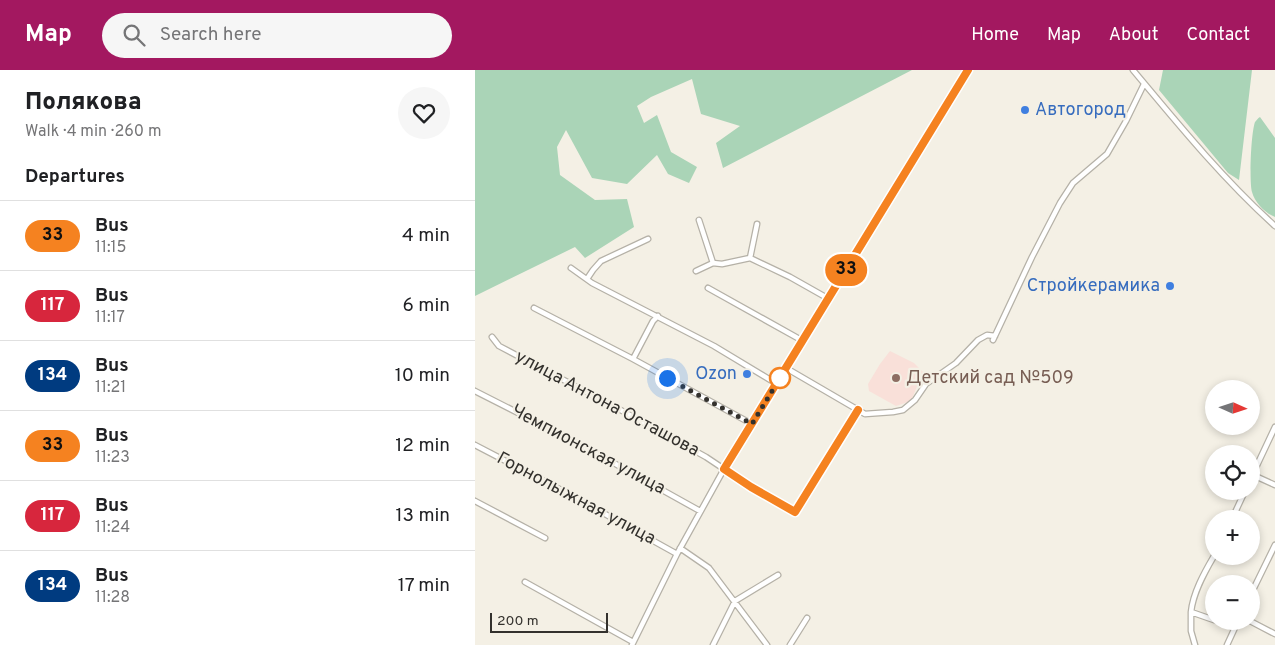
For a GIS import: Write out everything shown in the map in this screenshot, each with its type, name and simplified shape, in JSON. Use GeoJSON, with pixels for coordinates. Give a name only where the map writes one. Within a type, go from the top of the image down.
{"type":"FeatureCollection","features":[{"type":"Feature","properties":{"kind":"street"},"geometry":{"type":"LineString","coordinates":[[525,582],[633,644],[677,554],[724,469],[968,70]]}},
{"type":"Feature","properties":{"kind":"street"},"geometry":{"type":"LineString","coordinates":[[1133,70],[1204,155],[1275,226]]}},
{"type":"Feature","properties":{"kind":"street"},"geometry":{"type":"LineString","coordinates":[[786,368],[865,414],[893,412],[903,410],[915,400],[925,384],[956,363],[978,340],[987,335],[994,338],[1060,203],[1073,183],[1107,154],[1144,84]]}},
{"type":"Feature","properties":{"kind":"street"},"geometry":{"type":"LineString","coordinates":[[699,220],[713,263]]}},
{"type":"Feature","properties":{"kind":"street"},"geometry":{"type":"LineString","coordinates":[[750,258],[757,224]]}},
{"type":"Feature","properties":{"kind":"street"},"geometry":{"type":"LineString","coordinates":[[587,280],[601,261],[648,239]]}},
{"type":"Feature","properties":{"kind":"street"},"geometry":{"type":"LineString","coordinates":[[696,271],[713,263],[722,264],[750,258],[790,277],[829,299]]}},
{"type":"Feature","properties":{"kind":"street"},"geometry":{"type":"LineString","coordinates":[[571,268],[587,280],[658,316],[777,384]]}},
{"type":"Feature","properties":{"kind":"street"},"geometry":{"type":"LineString","coordinates":[[708,288],[803,341]]}},
{"type":"Feature","properties":{"kind":"street"},"geometry":{"type":"LineString","coordinates":[[534,308],[752,424]]}},
{"type":"Feature","properties":{"kind":"street"},"geometry":{"type":"LineString","coordinates":[[633,359],[653,321],[658,316]]}},
{"type":"Feature","properties":{"kind":"street","name":"улица Антона Осташова"},"geometry":{"type":"LineString","coordinates":[[492,337],[499,346],[706,457],[751,487],[795,512],[858,410]]}},
{"type":"Feature","properties":{"kind":"street","name":"Чемпионская улица"},"geometry":{"type":"LineString","coordinates":[[475,391],[585,447],[701,511]]}},
{"type":"Feature","properties":{"kind":"street"},"geometry":{"type":"LineString","coordinates":[[1260,460],[1275,427]]}},
{"type":"Feature","properties":{"kind":"street","name":"Горнолыжная улица"},"geometry":{"type":"LineString","coordinates":[[475,445],[569,494],[677,554]]}},
{"type":"Feature","properties":{"kind":"street"},"geometry":{"type":"LineString","coordinates":[[1260,480],[1275,485]]}},
{"type":"Feature","properties":{"kind":"street"},"geometry":{"type":"LineString","coordinates":[[475,501],[545,538]]}},
{"type":"Feature","properties":{"kind":"street"},"geometry":{"type":"LineString","coordinates":[[1260,576],[1275,545]]}},
{"type":"Feature","properties":{"kind":"street"},"geometry":{"type":"LineString","coordinates":[[681,548],[709,568],[767,645]]}},
{"type":"Feature","properties":{"kind":"street"},"geometry":{"type":"LineString","coordinates":[[1195,645],[1191,631],[1191,605],[1209,565]]}},
{"type":"Feature","properties":{"kind":"street"},"geometry":{"type":"LineString","coordinates":[[713,645],[735,601],[778,575]]}},
{"type":"Feature","properties":{"kind":"street"},"geometry":{"type":"LineString","coordinates":[[1191,612],[1205,617]]}},
{"type":"Feature","properties":{"kind":"street"},"geometry":{"type":"LineString","coordinates":[[790,645],[807,618]]}},
{"type":"Feature","properties":{"kind":"street"},"geometry":{"type":"LineString","coordinates":[[1260,626],[1275,634]]}},
{"type":"Feature","properties":{"kind":"street"},"geometry":{"type":"LineString","coordinates":[[1227,645],[1234,630]]}},
{"type":"Feature","properties":{"kind":"shaded area","name":"Детский сад №509"},"geometry":{"type":"Polygon","coordinates":[[[890,351],[914,363],[923,372],[911,401],[896,406],[869,391],[868,384],[890,351]]]}},
{"type":"Feature","properties":{"kind":"green space"},"geometry":{"type":"Polygon","coordinates":[[[475,70],[912,70],[723,168],[716,143],[740,126],[701,114],[692,79],[651,97],[637,106],[644,123],[657,115],[671,152],[697,167],[689,183],[668,174],[657,155],[627,184],[592,178],[566,130],[557,147],[560,175],[595,200],[627,199],[634,227],[585,258],[575,247],[475,296],[475,70]]]}},
{"type":"Feature","properties":{"kind":"green space"},"geometry":{"type":"Polygon","coordinates":[[[1163,70],[1252,70],[1239,180],[1228,173],[1159,90],[1163,70]]]}},
{"type":"Feature","properties":{"kind":"green space"},"geometry":{"type":"Polygon","coordinates":[[[1260,117],[1275,138],[1275,217],[1258,204],[1253,196],[1251,186],[1252,136],[1255,122],[1260,117]]]}},
{"type":"Feature","properties":{"kind":"bus line","name":"33"},"geometry":{"type":"LineString","coordinates":[[858,410],[795,512],[724,469],[968,70]]}},
{"type":"Feature","properties":{"kind":"place","name":"Автогород"},"geometry":{"type":"Point","coordinates":[1025,110]}},
{"type":"Feature","properties":{"kind":"place","name":"Стройкерамика"},"geometry":{"type":"Point","coordinates":[1170,286]}},
{"type":"Feature","properties":{"kind":"place","name":"Ozon"},"geometry":{"type":"Point","coordinates":[747,374]}},
{"type":"Feature","properties":{"kind":"place","name":"Детский сад №509"},"geometry":{"type":"Point","coordinates":[896,378]}},
{"type":"Feature","properties":{"kind":"route"},"geometry":{"type":"LineString","coordinates":[[667,378],[752,424],[780,378]]}}]}
